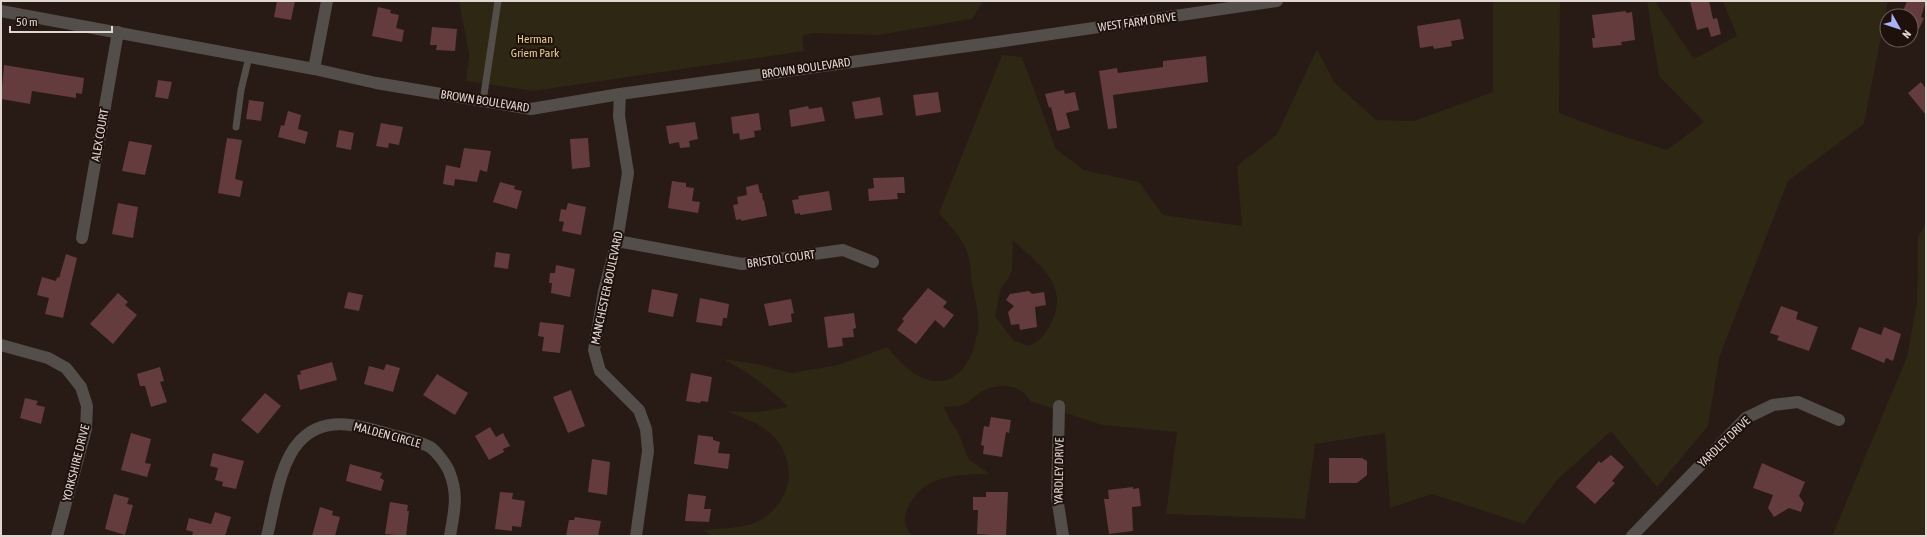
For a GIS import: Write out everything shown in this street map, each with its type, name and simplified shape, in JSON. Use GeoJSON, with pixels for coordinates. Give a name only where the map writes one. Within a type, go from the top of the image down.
{"type":"FeatureCollection","features":[{"type":"Feature","properties":{"kind":"street"},"geometry":{"type":"LineString","coordinates":[[314,69],[327,1]]}},
{"type":"Feature","properties":{"kind":"street","name":"WEST FARM DRIVE"},"geometry":{"type":"LineString","coordinates":[[996,42],[1277,1]]}},
{"type":"Feature","properties":{"kind":"street","name":"BROWN BOULEVARD"},"geometry":{"type":"LineString","coordinates":[[1,12],[118,32],[314,69],[376,83],[531,109],[620,94],[996,42]]}},
{"type":"Feature","properties":{"kind":"street","name":"ALEX COURT"},"geometry":{"type":"LineString","coordinates":[[82,238],[118,32]]}},
{"type":"Feature","properties":{"kind":"street","name":"MANCHESTER BOULEVARD"},"geometry":{"type":"LineString","coordinates":[[620,94],[619,116],[628,173],[617,241],[604,291],[594,350],[600,371],[639,410],[646,429],[648,451],[636,536]]}},
{"type":"Feature","properties":{"kind":"street","name":"BRISTOL COURT"},"geometry":{"type":"LineString","coordinates":[[617,241],[742,264],[843,250],[873,262]]}},
{"type":"Feature","properties":{"kind":"street","name":"YORKSHIRE DRIVE"},"geometry":{"type":"LineString","coordinates":[[1,344],[48,358],[66,368],[81,387],[88,406],[86,429],[57,536]]}},
{"type":"Feature","properties":{"kind":"street","name":"YARDLEY DRIVE"},"geometry":{"type":"LineString","coordinates":[[1632,536],[1746,418],[1772,405],[1798,402],[1839,420]]}},
{"type":"Feature","properties":{"kind":"street","name":"YARDLEY DRIVE"},"geometry":{"type":"LineString","coordinates":[[1059,406],[1057,497],[1063,536]]}},
{"type":"Feature","properties":{"kind":"street","name":"MALDEN CIRCLE"},"geometry":{"type":"LineString","coordinates":[[267,536],[286,463],[299,442],[315,430],[332,425],[354,424],[415,441],[431,448],[448,470],[456,497],[450,536]]}},
{"type":"Feature","properties":{"kind":"lane"},"geometry":{"type":"LineString","coordinates":[[483,101],[498,1]]}},
{"type":"Feature","properties":{"kind":"lane"},"geometry":{"type":"LineString","coordinates":[[236,127],[241,90],[249,57]]}},
{"type":"Feature","properties":{"kind":"green space","name":"Herman Griem Park"},"geometry":{"type":"Polygon","coordinates":[[[459,1],[983,1],[972,19],[878,35],[812,33],[802,36],[804,51],[533,91],[466,81],[469,55],[459,1]]]}},
{"type":"Feature","properties":{"kind":"green space"},"geometry":{"type":"Polygon","coordinates":[[[1493,1],[1560,1],[1559,113],[1607,131],[1667,150],[1704,122],[1659,76],[1647,1],[1655,1],[1694,59],[1737,36],[1723,1],[1888,1],[1887,8],[1879,8],[1879,47],[1864,124],[1788,181],[1719,358],[1708,426],[1657,487],[1611,431],[1557,480],[1524,524],[1432,494],[1390,508],[1385,433],[1315,444],[1305,519],[1166,514],[1177,432],[1102,425],[1030,401],[1020,391],[1008,386],[1001,386],[981,392],[963,405],[944,407],[959,434],[969,460],[990,474],[952,476],[940,479],[921,490],[912,499],[905,515],[906,525],[913,536],[712,536],[703,530],[743,526],[759,521],[775,508],[783,497],[789,473],[783,449],[775,438],[760,426],[726,411],[757,412],[788,407],[758,380],[723,359],[757,364],[791,373],[838,365],[888,347],[902,363],[916,374],[930,380],[943,381],[955,376],[965,365],[973,350],[978,328],[978,312],[970,264],[968,254],[962,241],[939,213],[1002,55],[1022,57],[1056,149],[1084,170],[1139,182],[1163,215],[1242,226],[1237,166],[1277,134],[1317,49],[1334,82],[1376,120],[1414,121],[1493,92],[1493,1]],[[1013,240],[1012,270],[1009,278],[1001,288],[995,316],[1013,340],[1029,346],[1045,334],[1056,310],[1057,297],[1054,286],[1041,267],[1013,240]]]}},
{"type":"Feature","properties":{"kind":"green space"},"geometry":{"type":"Polygon","coordinates":[[[1926,224],[1926,536],[1832,536],[1907,357],[1917,302],[1918,237],[1926,224]]]}},
{"type":"Feature","properties":{"kind":"building"},"geometry":{"type":"Polygon","coordinates":[[[277,1],[295,1],[291,20],[274,17],[277,1]]]}},
{"type":"Feature","properties":{"kind":"building"},"geometry":{"type":"Polygon","coordinates":[[[1690,1],[1709,1],[1713,19],[1717,18],[1721,34],[1711,37],[1708,27],[1697,30],[1690,1]]]}},
{"type":"Feature","properties":{"kind":"building"},"geometry":{"type":"Polygon","coordinates":[[[1907,1],[1926,1],[1921,17],[1924,18],[1919,29],[1919,8],[1904,8],[1907,1]]]}},
{"type":"Feature","properties":{"kind":"building"},"geometry":{"type":"Polygon","coordinates":[[[378,7],[391,10],[390,13],[399,15],[396,28],[404,30],[402,42],[372,36],[378,7]]]}},
{"type":"Feature","properties":{"kind":"building"},"geometry":{"type":"Polygon","coordinates":[[[1626,11],[1626,13],[1632,12],[1635,40],[1621,42],[1622,45],[1593,48],[1592,38],[1595,38],[1592,15],[1626,11]]]}},
{"type":"Feature","properties":{"kind":"building"},"geometry":{"type":"Polygon","coordinates":[[[1460,19],[1464,39],[1451,41],[1452,46],[1434,49],[1433,46],[1420,48],[1417,26],[1460,19]]]}},
{"type":"Feature","properties":{"kind":"building"},"geometry":{"type":"Polygon","coordinates":[[[432,27],[457,29],[455,51],[436,50],[437,45],[430,45],[432,27]]]}},
{"type":"Feature","properties":{"kind":"building"},"geometry":{"type":"Polygon","coordinates":[[[1206,56],[1208,82],[1113,95],[1117,128],[1108,129],[1099,71],[1117,68],[1118,73],[1163,67],[1163,61],[1206,56]]]}},
{"type":"Feature","properties":{"kind":"building"},"geometry":{"type":"Polygon","coordinates":[[[4,65],[84,78],[82,94],[76,93],[76,98],[32,91],[30,104],[1,99],[4,65]]]}},
{"type":"Feature","properties":{"kind":"building"},"geometry":{"type":"Polygon","coordinates":[[[158,80],[172,82],[168,99],[155,97],[158,80]]]}},
{"type":"Feature","properties":{"kind":"building"},"geometry":{"type":"Polygon","coordinates":[[[1921,82],[1926,89],[1926,115],[1908,93],[1921,82]]]}},
{"type":"Feature","properties":{"kind":"building"},"geometry":{"type":"Polygon","coordinates":[[[1064,90],[1065,94],[1075,92],[1079,110],[1066,113],[1070,128],[1057,131],[1051,107],[1049,108],[1045,94],[1064,90]]]}},
{"type":"Feature","properties":{"kind":"building"},"geometry":{"type":"Polygon","coordinates":[[[938,92],[941,112],[916,116],[913,95],[938,92]]]}},
{"type":"Feature","properties":{"kind":"building"},"geometry":{"type":"Polygon","coordinates":[[[880,97],[883,115],[855,119],[852,102],[880,97]]]}},
{"type":"Feature","properties":{"kind":"building"},"geometry":{"type":"Polygon","coordinates":[[[249,100],[264,102],[261,121],[246,119],[249,100]]]}},
{"type":"Feature","properties":{"kind":"building"},"geometry":{"type":"Polygon","coordinates":[[[808,106],[809,109],[822,107],[825,121],[791,127],[789,110],[808,106]]]}},
{"type":"Feature","properties":{"kind":"building"},"geometry":{"type":"Polygon","coordinates":[[[288,111],[301,115],[298,129],[308,132],[305,144],[278,137],[281,125],[284,126],[288,111]]]}},
{"type":"Feature","properties":{"kind":"building"},"geometry":{"type":"Polygon","coordinates":[[[759,113],[761,130],[754,131],[755,137],[740,140],[739,133],[733,134],[731,117],[759,113]]]}},
{"type":"Feature","properties":{"kind":"building"},"geometry":{"type":"Polygon","coordinates":[[[695,122],[698,139],[689,141],[690,147],[680,148],[679,142],[669,144],[666,126],[695,122]]]}},
{"type":"Feature","properties":{"kind":"building"},"geometry":{"type":"Polygon","coordinates":[[[381,123],[403,127],[399,145],[389,143],[388,148],[376,146],[381,123]]]}},
{"type":"Feature","properties":{"kind":"building"},"geometry":{"type":"Polygon","coordinates":[[[339,130],[354,133],[351,150],[336,147],[339,130]]]}},
{"type":"Feature","properties":{"kind":"building"},"geometry":{"type":"Polygon","coordinates":[[[227,138],[242,140],[235,179],[243,181],[240,197],[218,193],[227,138]]]}},
{"type":"Feature","properties":{"kind":"building"},"geometry":{"type":"Polygon","coordinates":[[[588,138],[590,167],[572,169],[570,139],[588,138]]]}},
{"type":"Feature","properties":{"kind":"building"},"geometry":{"type":"Polygon","coordinates":[[[129,141],[152,145],[145,175],[122,171],[129,141]]]}},
{"type":"Feature","properties":{"kind":"building"},"geometry":{"type":"Polygon","coordinates":[[[464,148],[491,151],[487,172],[480,170],[477,182],[455,179],[454,186],[443,184],[446,165],[460,168],[464,148]]]}},
{"type":"Feature","properties":{"kind":"building"},"geometry":{"type":"Polygon","coordinates":[[[904,177],[905,193],[897,193],[898,199],[869,201],[868,189],[874,188],[873,178],[904,177]]]}},
{"type":"Feature","properties":{"kind":"building"},"geometry":{"type":"Polygon","coordinates":[[[672,181],[686,183],[686,187],[694,188],[692,201],[700,202],[698,213],[668,208],[672,181]]]}},
{"type":"Feature","properties":{"kind":"building"},"geometry":{"type":"Polygon","coordinates":[[[500,182],[515,186],[514,189],[522,191],[517,209],[493,202],[500,182]]]}},
{"type":"Feature","properties":{"kind":"building"},"geometry":{"type":"Polygon","coordinates":[[[758,184],[760,193],[762,193],[763,201],[764,200],[767,216],[741,221],[741,219],[736,220],[733,205],[738,204],[737,197],[747,195],[746,187],[758,184]]]}},
{"type":"Feature","properties":{"kind":"building"},"geometry":{"type":"Polygon","coordinates":[[[829,191],[832,210],[800,215],[800,213],[795,214],[792,200],[799,199],[798,196],[829,191]]]}},
{"type":"Feature","properties":{"kind":"building"},"geometry":{"type":"Polygon","coordinates":[[[118,203],[138,207],[133,238],[112,234],[118,203]]]}},
{"type":"Feature","properties":{"kind":"building"},"geometry":{"type":"Polygon","coordinates":[[[568,203],[586,207],[581,235],[562,231],[564,222],[559,221],[561,209],[566,210],[568,203]]]}},
{"type":"Feature","properties":{"kind":"building"},"geometry":{"type":"Polygon","coordinates":[[[496,252],[510,254],[508,269],[494,267],[496,252]]]}},
{"type":"Feature","properties":{"kind":"building"},"geometry":{"type":"Polygon","coordinates":[[[66,254],[77,258],[63,318],[45,314],[49,298],[37,295],[42,277],[56,281],[57,277],[59,278],[66,254]]]}},
{"type":"Feature","properties":{"kind":"building"},"geometry":{"type":"Polygon","coordinates":[[[556,265],[575,269],[570,297],[551,293],[552,283],[549,283],[550,273],[555,273],[556,265]]]}},
{"type":"Feature","properties":{"kind":"building"},"geometry":{"type":"Polygon","coordinates":[[[928,288],[947,302],[943,307],[954,315],[944,328],[935,320],[916,344],[897,330],[904,321],[902,319],[928,288]]]}},
{"type":"Feature","properties":{"kind":"building"},"geometry":{"type":"Polygon","coordinates":[[[652,289],[678,294],[673,317],[648,312],[652,289]]]}},
{"type":"Feature","properties":{"kind":"building"},"geometry":{"type":"Polygon","coordinates":[[[1029,291],[1032,294],[1044,292],[1046,305],[1035,307],[1037,327],[1020,330],[1019,324],[1011,325],[1008,312],[1014,306],[1006,300],[1010,294],[1029,291]]]}},
{"type":"Feature","properties":{"kind":"building"},"geometry":{"type":"Polygon","coordinates":[[[348,292],[363,295],[359,311],[344,308],[348,292]]]}},
{"type":"Feature","properties":{"kind":"building"},"geometry":{"type":"Polygon","coordinates":[[[118,293],[128,302],[125,305],[137,315],[113,344],[90,324],[118,293]]]}},
{"type":"Feature","properties":{"kind":"building"},"geometry":{"type":"Polygon","coordinates":[[[700,298],[729,304],[727,318],[723,318],[722,326],[696,322],[700,298]]]}},
{"type":"Feature","properties":{"kind":"building"},"geometry":{"type":"Polygon","coordinates":[[[791,299],[794,313],[791,314],[792,322],[769,326],[764,304],[791,299]]]}},
{"type":"Feature","properties":{"kind":"building"},"geometry":{"type":"Polygon","coordinates":[[[1781,306],[1798,312],[1796,319],[1818,327],[1809,351],[1777,340],[1779,336],[1770,333],[1781,306]]]}},
{"type":"Feature","properties":{"kind":"building"},"geometry":{"type":"Polygon","coordinates":[[[854,313],[856,328],[853,329],[854,337],[842,338],[843,346],[828,348],[824,317],[854,313]]]}},
{"type":"Feature","properties":{"kind":"building"},"geometry":{"type":"Polygon","coordinates":[[[540,322],[564,325],[560,353],[542,351],[544,337],[538,336],[540,322]]]}},
{"type":"Feature","properties":{"kind":"building"},"geometry":{"type":"Polygon","coordinates":[[[1859,327],[1881,335],[1884,327],[1901,334],[1893,361],[1886,358],[1884,363],[1851,349],[1859,327]]]}},
{"type":"Feature","properties":{"kind":"building"},"geometry":{"type":"Polygon","coordinates":[[[332,362],[337,380],[300,390],[297,375],[301,374],[300,371],[332,362]]]}},
{"type":"Feature","properties":{"kind":"building"},"geometry":{"type":"Polygon","coordinates":[[[386,364],[400,368],[393,392],[364,384],[369,366],[384,370],[386,364]]]}},
{"type":"Feature","properties":{"kind":"building"},"geometry":{"type":"Polygon","coordinates":[[[160,367],[164,381],[160,382],[167,402],[151,407],[145,386],[140,386],[137,374],[160,367]]]}},
{"type":"Feature","properties":{"kind":"building"},"geometry":{"type":"Polygon","coordinates":[[[691,373],[712,377],[708,402],[701,401],[700,403],[686,401],[691,373]]]}},
{"type":"Feature","properties":{"kind":"building"},"geometry":{"type":"Polygon","coordinates":[[[437,374],[468,393],[455,415],[423,395],[437,374]]]}},
{"type":"Feature","properties":{"kind":"building"},"geometry":{"type":"Polygon","coordinates":[[[571,390],[585,426],[568,433],[553,397],[571,390]]]}},
{"type":"Feature","properties":{"kind":"building"},"geometry":{"type":"Polygon","coordinates":[[[265,393],[281,406],[258,434],[241,420],[265,393]]]}},
{"type":"Feature","properties":{"kind":"building"},"geometry":{"type":"Polygon","coordinates":[[[25,398],[38,401],[36,405],[45,407],[41,424],[20,418],[25,398]]]}},
{"type":"Feature","properties":{"kind":"building"},"geometry":{"type":"Polygon","coordinates":[[[991,417],[1011,420],[1009,433],[1006,432],[1002,457],[983,454],[984,446],[981,445],[984,426],[989,427],[991,417]]]}},
{"type":"Feature","properties":{"kind":"building"},"geometry":{"type":"Polygon","coordinates":[[[490,427],[496,437],[503,433],[510,446],[503,449],[504,452],[489,460],[475,436],[490,427]]]}},
{"type":"Feature","properties":{"kind":"building"},"geometry":{"type":"Polygon","coordinates":[[[131,433],[151,439],[145,463],[151,464],[147,477],[121,470],[131,433]]]}},
{"type":"Feature","properties":{"kind":"building"},"geometry":{"type":"Polygon","coordinates":[[[698,435],[713,437],[713,440],[720,442],[718,453],[730,454],[728,469],[694,464],[698,435]]]}},
{"type":"Feature","properties":{"kind":"building"},"geometry":{"type":"Polygon","coordinates":[[[213,453],[244,461],[236,489],[222,486],[223,482],[215,480],[218,468],[210,466],[213,453]]]}},
{"type":"Feature","properties":{"kind":"building"},"geometry":{"type":"Polygon","coordinates":[[[1611,455],[1624,467],[1612,481],[1615,483],[1595,504],[1576,487],[1599,461],[1601,463],[1611,455]]]}},
{"type":"Feature","properties":{"kind":"building"},"geometry":{"type":"Polygon","coordinates":[[[1329,458],[1362,458],[1367,461],[1367,475],[1357,483],[1329,483],[1329,458]]]}},
{"type":"Feature","properties":{"kind":"building"},"geometry":{"type":"Polygon","coordinates":[[[592,459],[610,462],[607,495],[588,492],[592,459]]]}},
{"type":"Feature","properties":{"kind":"building"},"geometry":{"type":"Polygon","coordinates":[[[1762,463],[1805,482],[1799,496],[1804,503],[1801,512],[1789,508],[1774,517],[1768,508],[1773,495],[1753,488],[1762,463]]]}},
{"type":"Feature","properties":{"kind":"building"},"geometry":{"type":"Polygon","coordinates":[[[350,464],[382,473],[380,478],[384,480],[381,491],[346,481],[350,464]]]}},
{"type":"Feature","properties":{"kind":"building"},"geometry":{"type":"Polygon","coordinates":[[[1133,487],[1133,489],[1139,488],[1141,506],[1132,507],[1133,531],[1109,534],[1104,499],[1109,499],[1108,490],[1133,487]]]}},
{"type":"Feature","properties":{"kind":"building"},"geometry":{"type":"Polygon","coordinates":[[[500,492],[513,493],[512,499],[525,501],[521,527],[512,526],[512,531],[495,529],[500,492]]]}},
{"type":"Feature","properties":{"kind":"building"},"geometry":{"type":"Polygon","coordinates":[[[986,492],[1008,492],[1006,536],[977,534],[978,510],[973,510],[973,497],[986,497],[986,492]]]}},
{"type":"Feature","properties":{"kind":"building"},"geometry":{"type":"Polygon","coordinates":[[[114,494],[129,498],[127,504],[133,505],[125,535],[105,529],[114,494]]]}},
{"type":"Feature","properties":{"kind":"building"},"geometry":{"type":"Polygon","coordinates":[[[688,494],[706,496],[704,509],[711,509],[709,522],[685,521],[688,494]]]}},
{"type":"Feature","properties":{"kind":"building"},"geometry":{"type":"Polygon","coordinates":[[[390,502],[408,505],[407,511],[409,511],[406,536],[385,534],[390,502]]]}},
{"type":"Feature","properties":{"kind":"building"},"geometry":{"type":"Polygon","coordinates":[[[320,507],[333,511],[332,515],[340,517],[335,536],[312,536],[320,507]]]}},
{"type":"Feature","properties":{"kind":"building"},"geometry":{"type":"Polygon","coordinates":[[[215,512],[231,517],[225,536],[192,536],[193,532],[186,530],[189,518],[211,524],[215,512]]]}},
{"type":"Feature","properties":{"kind":"building"},"geometry":{"type":"Polygon","coordinates":[[[575,517],[601,521],[598,536],[566,536],[569,520],[574,520],[575,517]]]}}]}
